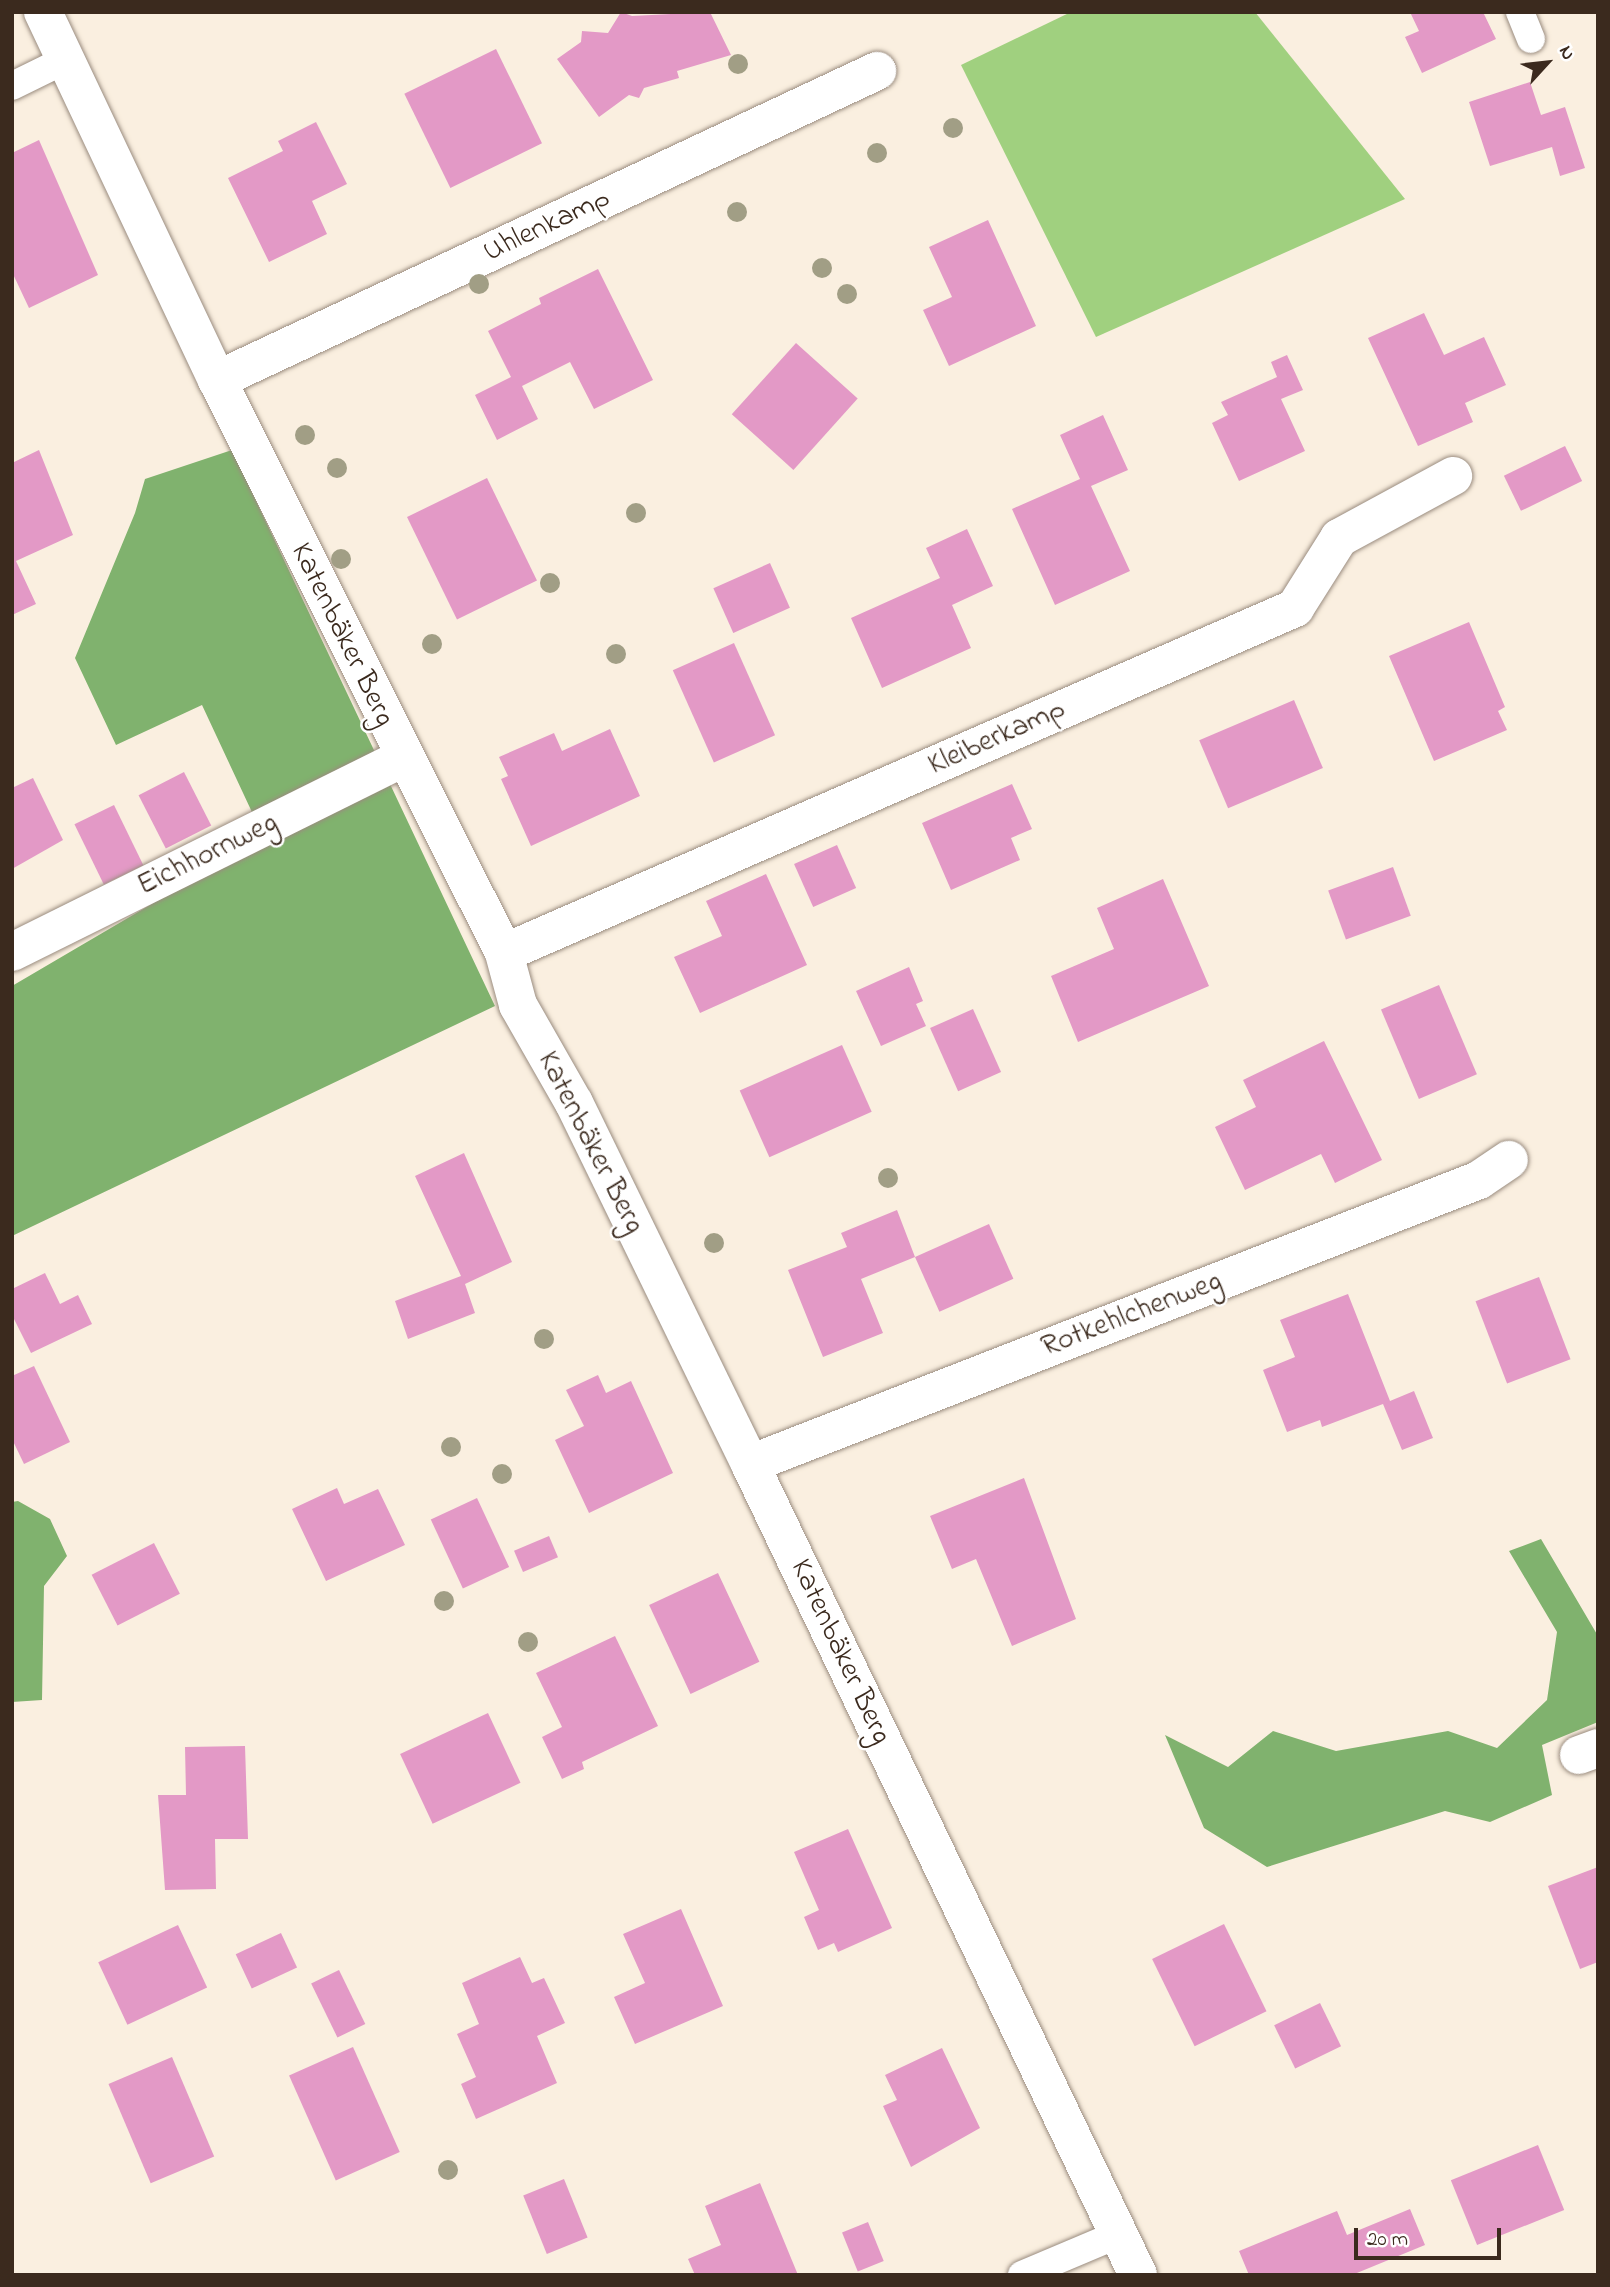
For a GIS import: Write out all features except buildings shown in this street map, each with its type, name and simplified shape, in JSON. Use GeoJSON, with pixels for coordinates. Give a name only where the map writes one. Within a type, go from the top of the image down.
{"type":"FeatureCollection","features":[{"type":"Feature","properties":{"kind":"street","name":"Katenbäker Berg"},"geometry":{"type":"LineString","coordinates":[[43,12],[217,380],[403,758],[504,953],[518,1005],[574,1103],[1138,2275]]}},
{"type":"Feature","properties":{"kind":"street","name":"Uhlenkamp"},"geometry":{"type":"LineString","coordinates":[[217,380],[877,71]]}},
{"type":"Feature","properties":{"kind":"street","name":"Kleiberkamp"},"geometry":{"type":"LineString","coordinates":[[504,953],[1295,608],[1339,538],[1453,476]]}},
{"type":"Feature","properties":{"kind":"street","name":"Eichhornweg"},"geometry":{"type":"LineString","coordinates":[[12,952],[403,758]]}},
{"type":"Feature","properties":{"kind":"street","name":"Rotkehlchenweg"},"geometry":{"type":"LineString","coordinates":[[750,1464],[1479,1180],[1509,1160]]}},
{"type":"Feature","properties":{"kind":"lane"},"geometry":{"type":"LineString","coordinates":[[1520,12],[1531,39]]}},
{"type":"Feature","properties":{"kind":"lane"},"geometry":{"type":"LineString","coordinates":[[12,86],[65,60]]}},
{"type":"Feature","properties":{"kind":"lane"},"geometry":{"type":"LineString","coordinates":[[1023,2275],[1119,2234]]}},
{"type":"Feature","properties":{"kind":"green space"},"geometry":{"type":"Polygon","coordinates":[[[1071,12],[1255,12],[1405,199],[1096,337],[961,65],[1071,12]]]}},
{"type":"Feature","properties":{"kind":"green space"},"geometry":{"type":"Polygon","coordinates":[[[232,450],[495,1006],[12,1236],[12,986],[264,838],[202,705],[116,745],[75,658],[135,513],[145,479],[232,450]]]}},
{"type":"Feature","properties":{"kind":"green space"},"geometry":{"type":"Polygon","coordinates":[[[18,1501],[50,1519],[67,1556],[44,1586],[42,1700],[12,1702],[12,1502],[18,1501]]]}},
{"type":"Feature","properties":{"kind":"green space"},"geometry":{"type":"Polygon","coordinates":[[[1541,1539],[1598,1636],[1598,1722],[1542,1745],[1552,1795],[1490,1822],[1445,1811],[1267,1867],[1204,1828],[1165,1735],[1228,1767],[1273,1731],[1336,1751],[1448,1731],[1497,1748],[1547,1700],[1557,1632],[1509,1551],[1541,1539]]]}}]}
